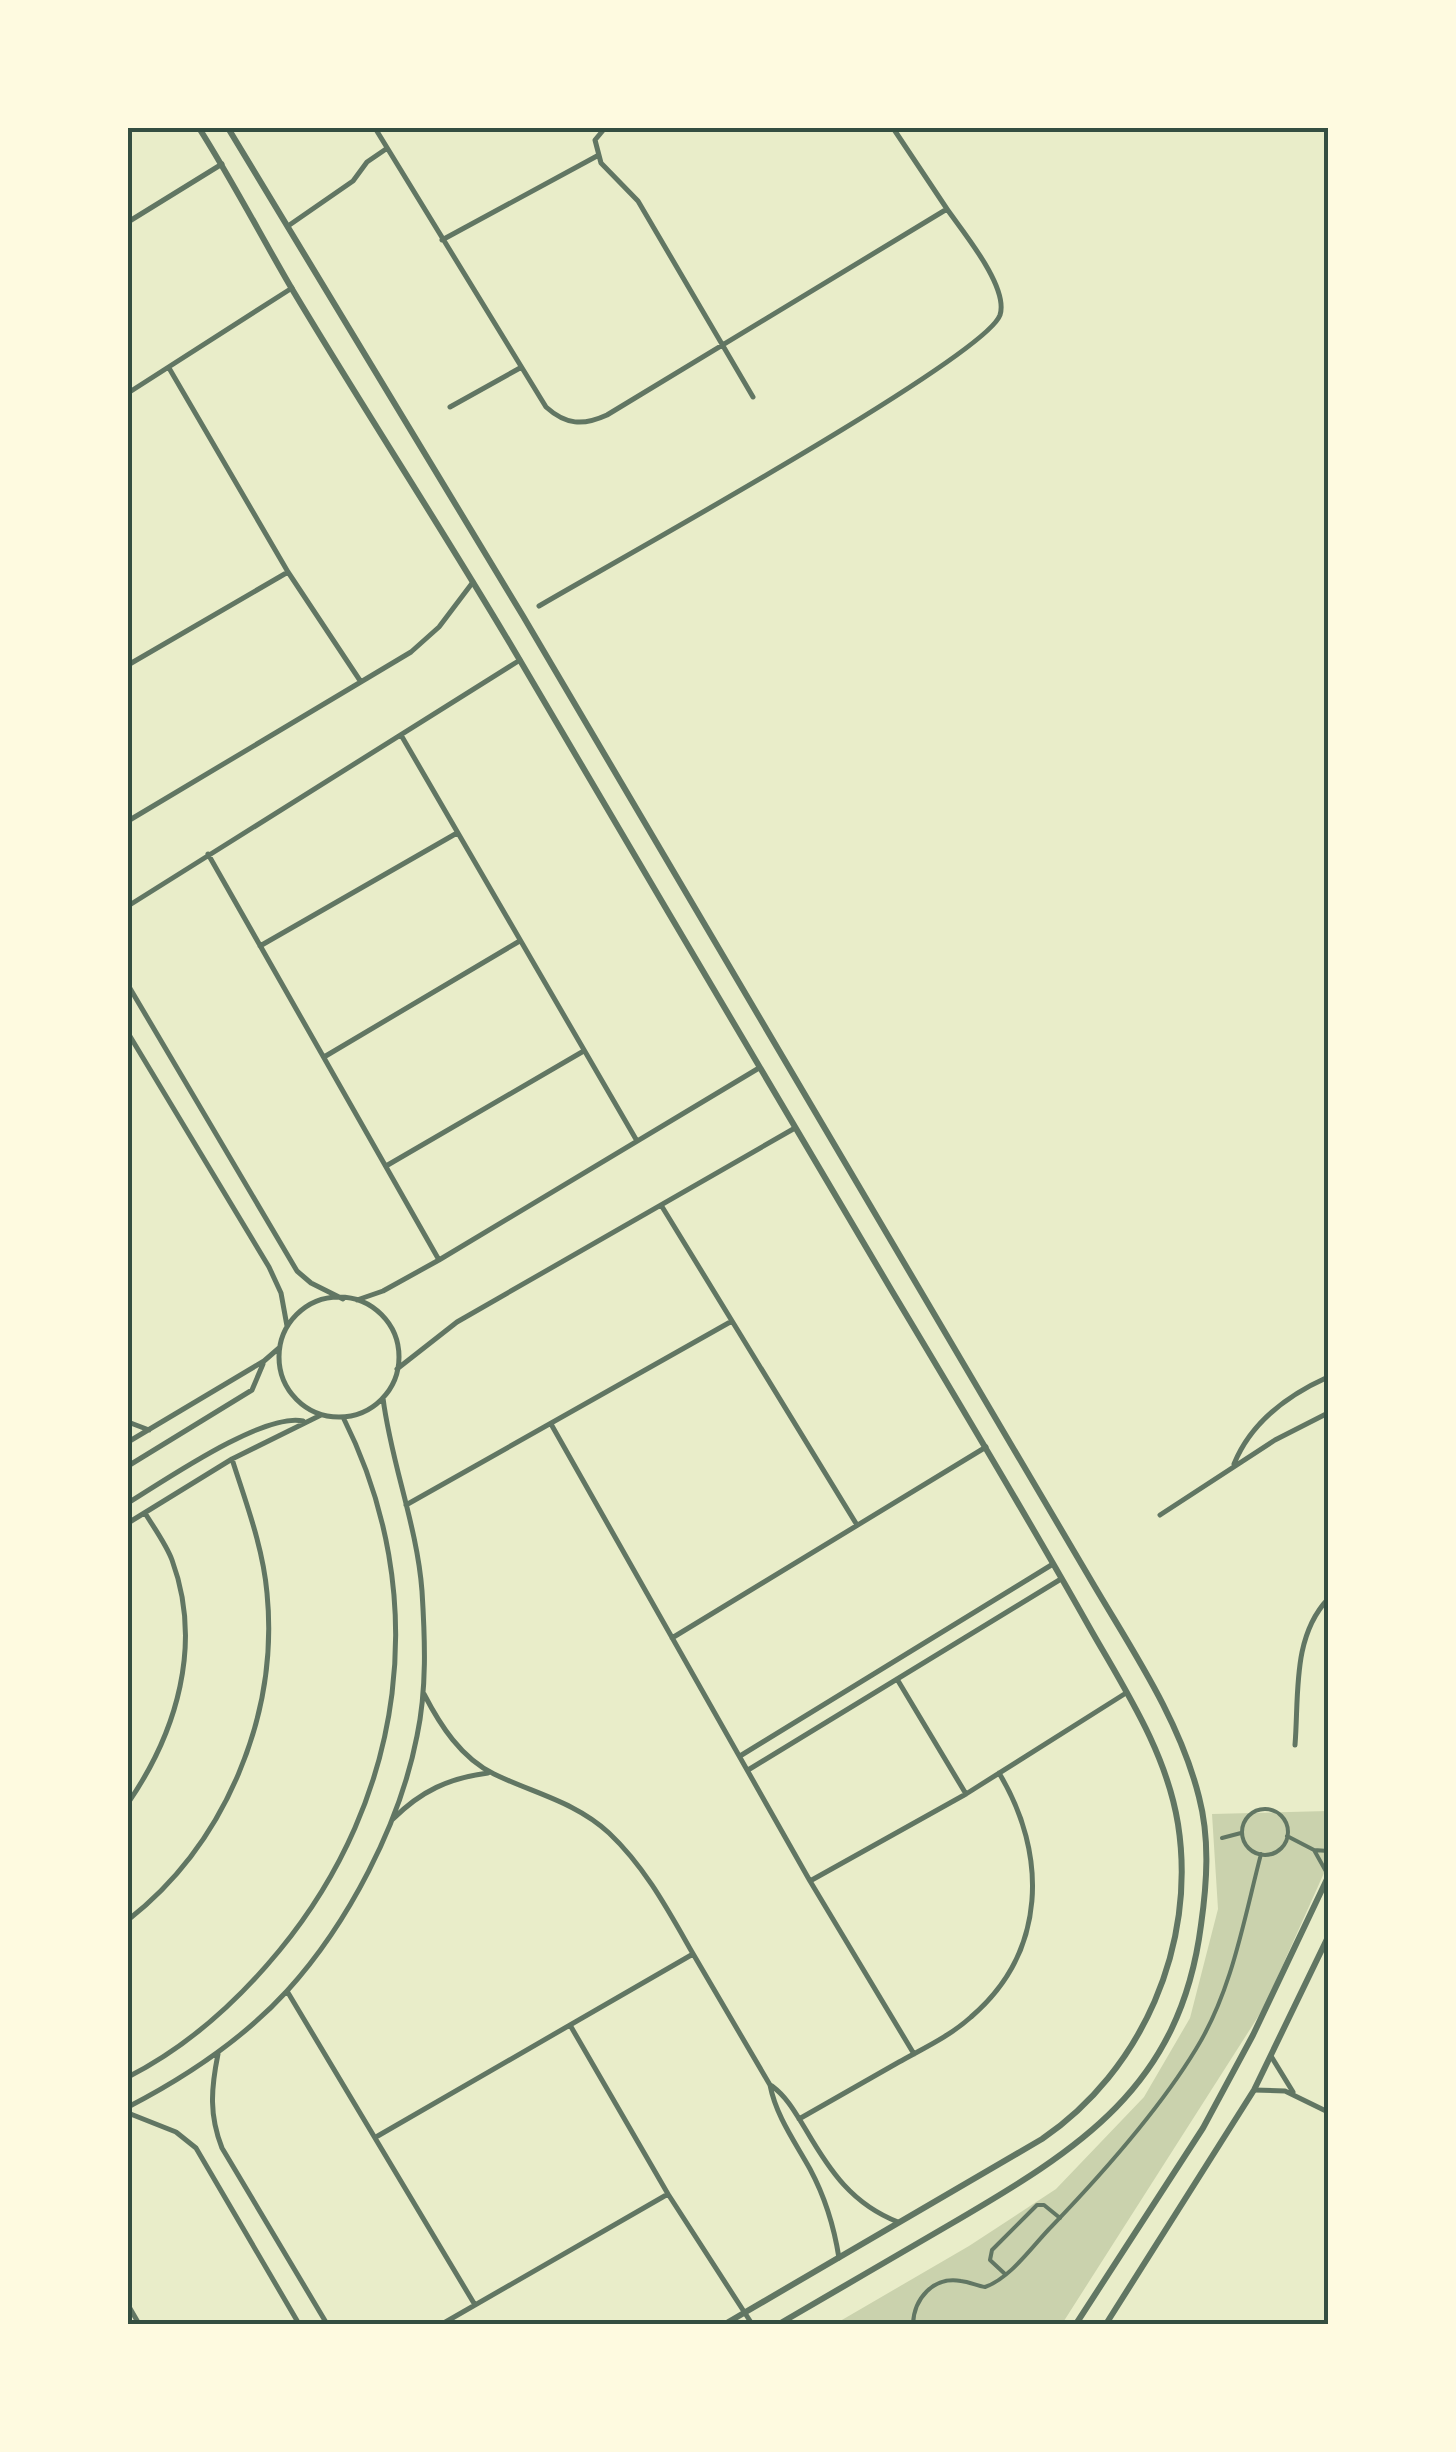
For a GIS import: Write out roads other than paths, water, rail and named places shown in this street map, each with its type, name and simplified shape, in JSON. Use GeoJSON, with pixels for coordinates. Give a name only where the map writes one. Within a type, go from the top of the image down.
{"type":"FeatureCollection","features":[{"type":"Feature","properties":{"kind":"street"},"geometry":{"type":"LineString","coordinates":[[199,128],[292,288],[520,660],[758,1068],[986,1447],[1126,1693],[1164,1768],[1180,1844],[1177,1920],[1165,1972],[1150,2012],[1120,2066],[1076,2113],[1042,2139],[726,2324]]}},
{"type":"Feature","properties":{"kind":"street"},"geometry":{"type":"LineString","coordinates":[[228,128],[629,794],[1096,1586],[1167,1713],[1199,1797],[1206,1852],[1206,1891],[1199,1942],[1187,1988],[1169,2032],[1148,2070],[1121,2105],[1089,2136],[1016,2186],[779,2324]]}},
{"type":"Feature","properties":{"kind":"street"},"geometry":{"type":"LineString","coordinates":[[375,128],[520,368],[556,416],[577,424],[590,423],[947,209]]}},
{"type":"Feature","properties":{"kind":"street"},"geometry":{"type":"LineString","coordinates":[[605,128],[595,140],[598,156],[638,201],[753,398]]}},
{"type":"Feature","properties":{"kind":"street"},"geometry":{"type":"LineString","coordinates":[[539,606],[897,396],[994,326],[1002,306],[997,284],[893,128]]}},
{"type":"Feature","properties":{"kind":"street"},"geometry":{"type":"LineString","coordinates":[[288,226],[353,181],[367,162],[386,149]]}},
{"type":"Feature","properties":{"kind":"street"},"geometry":{"type":"LineString","coordinates":[[442,240],[598,156]]}},
{"type":"Feature","properties":{"kind":"street"},"geometry":{"type":"LineString","coordinates":[[128,222],[222,164]]}},
{"type":"Feature","properties":{"kind":"street"},"geometry":{"type":"LineString","coordinates":[[128,393],[292,288]]}},
{"type":"Feature","properties":{"kind":"street"},"geometry":{"type":"LineString","coordinates":[[169,368],[288,572],[361,682]]}},
{"type":"Feature","properties":{"kind":"street"},"geometry":{"type":"LineString","coordinates":[[450,407],[520,368]]}},
{"type":"Feature","properties":{"kind":"street"},"geometry":{"type":"LineString","coordinates":[[128,664],[288,572]]}},
{"type":"Feature","properties":{"kind":"street"},"geometry":{"type":"LineString","coordinates":[[128,821],[426,640],[473,582]]}},
{"type":"Feature","properties":{"kind":"street"},"geometry":{"type":"LineString","coordinates":[[128,906],[520,660]]}},
{"type":"Feature","properties":{"kind":"street"},"geometry":{"type":"LineString","coordinates":[[401,736],[637,1141]]}},
{"type":"Feature","properties":{"kind":"street"},"geometry":{"type":"LineString","coordinates":[[260,946],[457,833]]}},
{"type":"Feature","properties":{"kind":"street"},"geometry":{"type":"LineString","coordinates":[[208,854],[439,1260]]}},
{"type":"Feature","properties":{"kind":"street"},"geometry":{"type":"LineString","coordinates":[[324,1057],[518,942]]}},
{"type":"Feature","properties":{"kind":"street"},"geometry":{"type":"LineString","coordinates":[[128,985],[297,1271],[343,1299]]}},
{"type":"Feature","properties":{"kind":"street"},"geometry":{"type":"LineString","coordinates":[[128,1033],[269,1267],[282,1293],[287,1326]]}},
{"type":"Feature","properties":{"kind":"street"},"geometry":{"type":"LineString","coordinates":[[386,1166],[582,1051]]}},
{"type":"Feature","properties":{"kind":"street"},"geometry":{"type":"LineString","coordinates":[[758,1068],[383,1291],[357,1300],[311,1304],[287,1326],[279,1348],[280,1373],[285,1384],[300,1403],[322,1414],[343,1416],[364,1411],[382,1398],[398,1369],[457,1322],[795,1128]]}},
{"type":"Feature","properties":{"kind":"street"},"geometry":{"type":"LineString","coordinates":[[662,1205],[857,1524]]}},
{"type":"Feature","properties":{"kind":"street"},"geometry":{"type":"LineString","coordinates":[[357,1300],[379,1312],[394,1332],[398,1369]]}},
{"type":"Feature","properties":{"kind":"street"},"geometry":{"type":"LineString","coordinates":[[406,1505],[732,1321]]}},
{"type":"Feature","properties":{"kind":"street"},"geometry":{"type":"LineString","coordinates":[[128,1442],[264,1361],[279,1348]]}},
{"type":"Feature","properties":{"kind":"street"},"geometry":{"type":"LineString","coordinates":[[128,1466],[252,1390],[264,1361]]}},
{"type":"Feature","properties":{"kind":"street"},"geometry":{"type":"LineString","coordinates":[[1232,1468],[1250,1435],[1267,1416],[1288,1399],[1328,1377]]}},
{"type":"Feature","properties":{"kind":"street"},"geometry":{"type":"LineString","coordinates":[[128,2110],[218,2052],[287,1991],[368,1873],[406,1781],[423,1692],[422,1588],[382,1398]]}},
{"type":"Feature","properties":{"kind":"street"},"geometry":{"type":"LineString","coordinates":[[1160,1515],[1284,1435],[1328,1413]]}},
{"type":"Feature","properties":{"kind":"street"},"geometry":{"type":"LineString","coordinates":[[128,1523],[232,1459],[322,1414]]}},
{"type":"Feature","properties":{"kind":"street"},"geometry":{"type":"LineString","coordinates":[[128,2077],[205,2026],[262,1971],[324,1890],[369,1797],[392,1697],[396,1646],[394,1594],[369,1479],[343,1416]]}},
{"type":"Feature","properties":{"kind":"street"},"geometry":{"type":"LineString","coordinates":[[128,1502],[239,1438],[289,1418],[306,1422]]}},
{"type":"Feature","properties":{"kind":"street"},"geometry":{"type":"LineString","coordinates":[[128,1422],[149,1430]]}},
{"type":"Feature","properties":{"kind":"street"},"geometry":{"type":"LineString","coordinates":[[551,1424],[810,1881],[914,2054]]}},
{"type":"Feature","properties":{"kind":"street"},"geometry":{"type":"LineString","coordinates":[[672,1638],[986,1447]]}},
{"type":"Feature","properties":{"kind":"street"},"geometry":{"type":"LineString","coordinates":[[128,1920],[169,1882],[208,1833],[232,1788],[259,1709],[268,1651],[267,1592],[257,1535],[232,1459]]}},
{"type":"Feature","properties":{"kind":"street"},"geometry":{"type":"LineString","coordinates":[[128,1802],[150,1768],[165,1733],[178,1699],[185,1663],[181,1591],[171,1556],[145,1513]]}},
{"type":"Feature","properties":{"kind":"street"},"geometry":{"type":"LineString","coordinates":[[740,1756],[1054,1564]]}},
{"type":"Feature","properties":{"kind":"street"},"geometry":{"type":"LineString","coordinates":[[748,1770],[1062,1579]]}},
{"type":"Feature","properties":{"kind":"street"},"geometry":{"type":"LineString","coordinates":[[1295,1746],[1303,1641],[1313,1617],[1328,1599]]}},
{"type":"Feature","properties":{"kind":"street"},"geometry":{"type":"LineString","coordinates":[[898,1679],[966,1794]]}},
{"type":"Feature","properties":{"kind":"street"},"geometry":{"type":"LineString","coordinates":[[423,1692],[450,1736],[468,1756],[492,1773],[574,1808],[606,1829],[633,1856],[770,2085],[777,2110],[820,2189],[839,2258]]}},
{"type":"Feature","properties":{"kind":"street"},"geometry":{"type":"LineString","coordinates":[[810,1881],[966,1794],[1126,1693]]}},
{"type":"Feature","properties":{"kind":"street"},"geometry":{"type":"LineString","coordinates":[[391,1821],[434,1786],[460,1776],[492,1773]]}},
{"type":"Feature","properties":{"kind":"street"},"geometry":{"type":"LineString","coordinates":[[799,2118],[946,2036],[984,2006],[1010,1968],[1028,1926],[1034,1894],[1033,1862],[1016,1800],[999,1773]]}},
{"type":"Feature","properties":{"kind":"street"},"geometry":{"type":"LineString","coordinates":[[1267,1809],[1281,1816],[1287,1836],[1280,1849],[1261,1854],[1248,1847],[1242,1832],[1246,1818],[1267,1809]]}},
{"type":"Feature","properties":{"kind":"street"},"geometry":{"type":"LineString","coordinates":[[1222,1838],[1242,1832]]}},
{"type":"Feature","properties":{"kind":"street"},"geometry":{"type":"LineString","coordinates":[[1287,1836],[1314,1850],[1328,1851]]}},
{"type":"Feature","properties":{"kind":"street"},"geometry":{"type":"LineString","coordinates":[[1076,2324],[1203,2128],[1254,2035],[1328,1876],[1314,1850]]}},
{"type":"Feature","properties":{"kind":"street"},"geometry":{"type":"LineString","coordinates":[[913,2324],[918,2302],[936,2284],[961,2281],[985,2287],[1005,2274],[1060,2218],[1144,2120],[1197,2048],[1234,1958],[1261,1854]]}},
{"type":"Feature","properties":{"kind":"street"},"geometry":{"type":"LineString","coordinates":[[1106,2324],[1254,2090],[1328,1938]]}},
{"type":"Feature","properties":{"kind":"street"},"geometry":{"type":"LineString","coordinates":[[376,2137],[693,1954]]}},
{"type":"Feature","properties":{"kind":"street"},"geometry":{"type":"LineString","coordinates":[[287,1991],[474,2306]]}},
{"type":"Feature","properties":{"kind":"street"},"geometry":{"type":"LineString","coordinates":[[570,2025],[668,2194],[752,2324]]}},
{"type":"Feature","properties":{"kind":"street"},"geometry":{"type":"LineString","coordinates":[[218,2052],[211,2094],[215,2131],[328,2324]]}},
{"type":"Feature","properties":{"kind":"street"},"geometry":{"type":"LineString","coordinates":[[1270,2056],[1295,2094]]}},
{"type":"Feature","properties":{"kind":"street"},"geometry":{"type":"LineString","coordinates":[[770,2085],[785,2097],[842,2185],[874,2210],[900,2222]]}},
{"type":"Feature","properties":{"kind":"street"},"geometry":{"type":"LineString","coordinates":[[1254,2090],[1275,2089],[1295,2094],[1328,2112]]}},
{"type":"Feature","properties":{"kind":"street"},"geometry":{"type":"LineString","coordinates":[[128,2110],[176,2132],[196,2148],[299,2324]]}},
{"type":"Feature","properties":{"kind":"street"},"geometry":{"type":"LineString","coordinates":[[442,2324],[668,2194]]}},
{"type":"Feature","properties":{"kind":"street"},"geometry":{"type":"LineString","coordinates":[[1005,2274],[990,2260],[992,2250],[1036,2205],[1047,2206],[1060,2218]]}},
{"type":"Feature","properties":{"kind":"street"},"geometry":{"type":"LineString","coordinates":[[128,2305],[139,2324]]}}]}
